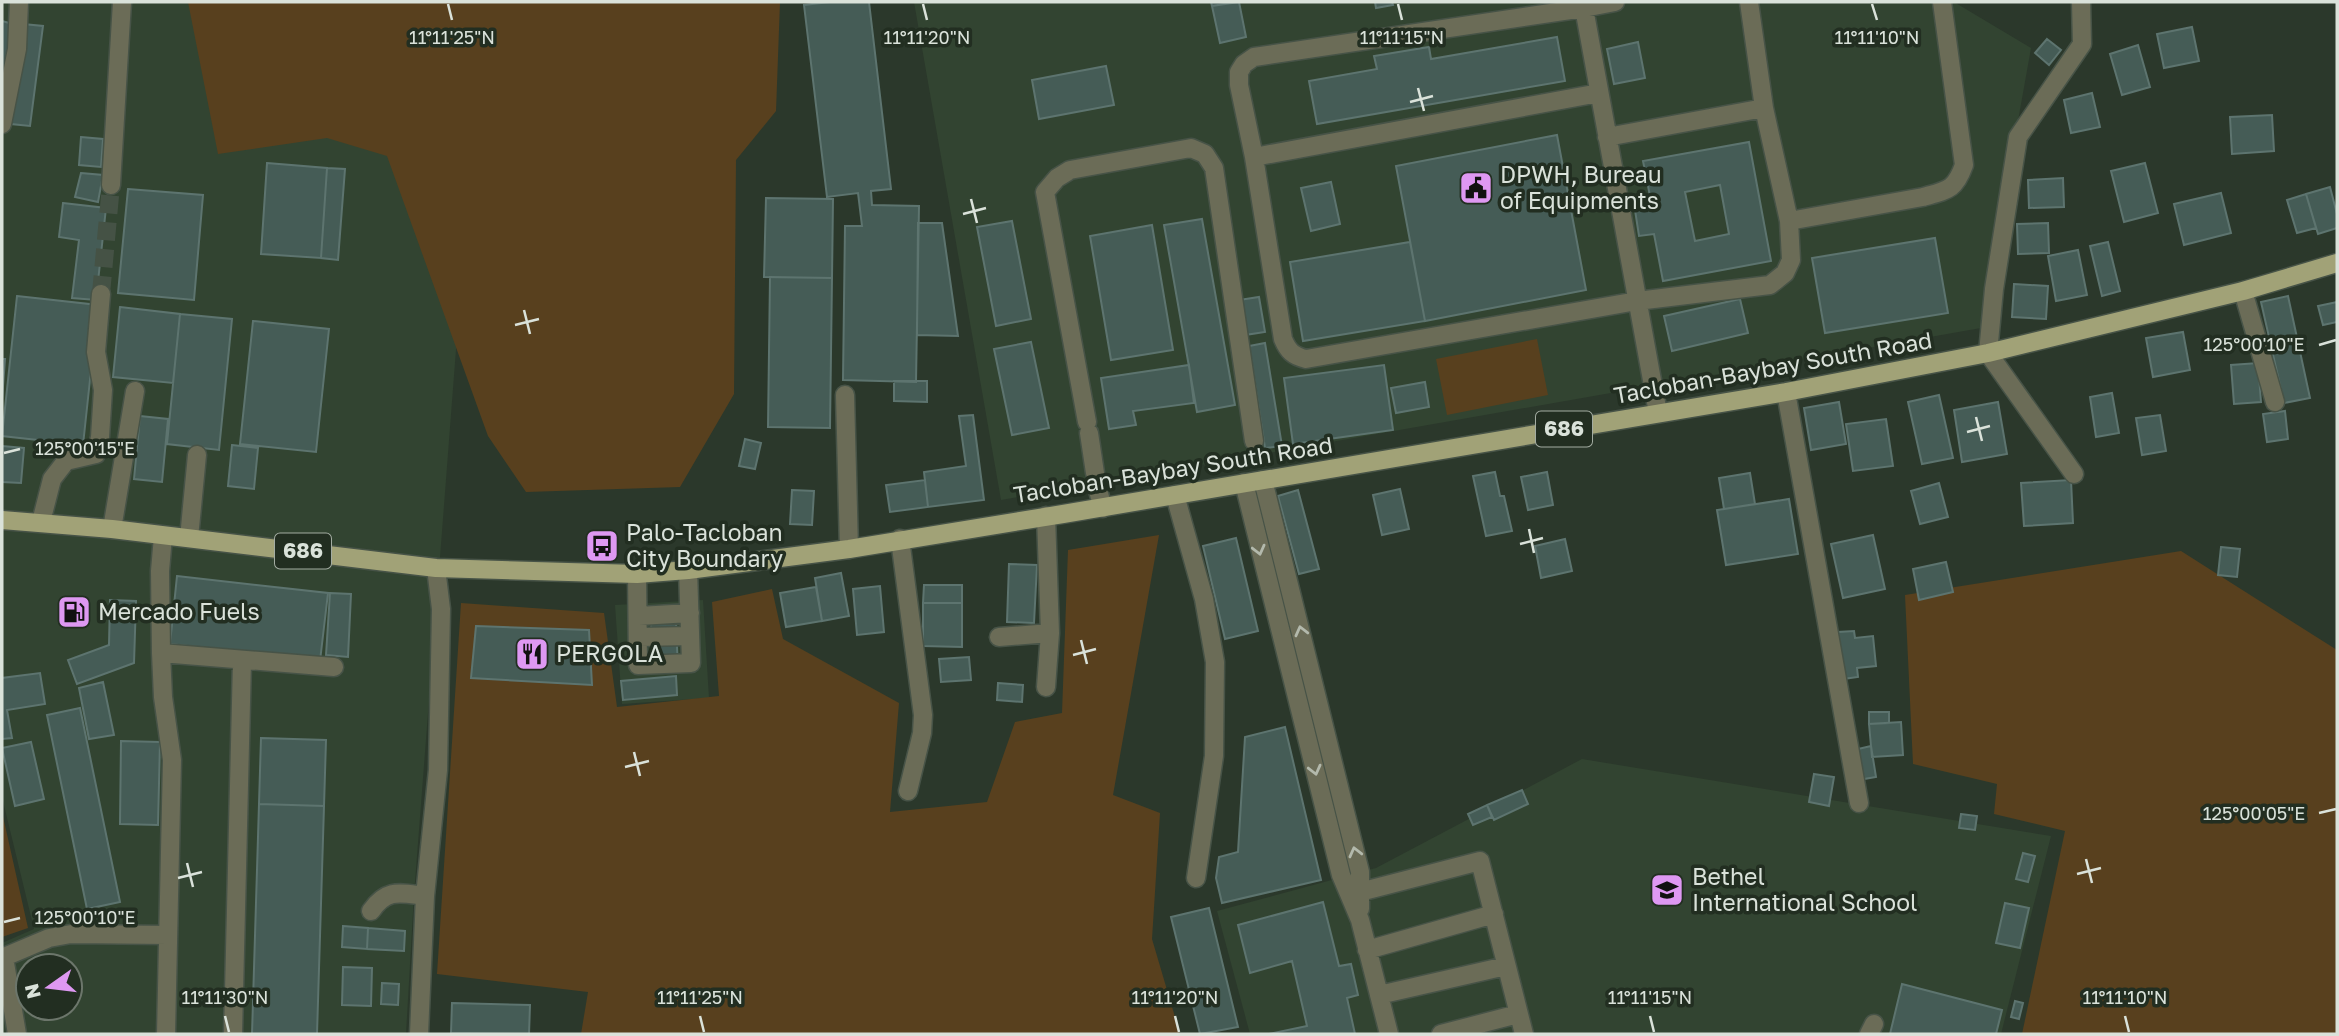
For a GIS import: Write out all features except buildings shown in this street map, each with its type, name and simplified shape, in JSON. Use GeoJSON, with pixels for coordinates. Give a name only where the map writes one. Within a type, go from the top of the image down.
{"type":"FeatureCollection","features":[{"type":"Feature","properties":{"kind":"main road","name":"Tacloban-Baybay South Road"},"geometry":{"type":"LineString","coordinates":[[2,520],[112,529],[436,568],[638,574],[688,570],[849,549],[1103,508],[1786,392],[1988,353],[2243,291],[2337,263]]}},
{"type":"Feature","properties":{"kind":"street"},"geometry":{"type":"LineString","coordinates":[[2,124],[17,49],[19,2]]}},
{"type":"Feature","properties":{"kind":"street"},"geometry":{"type":"LineString","coordinates":[[111,185],[122,2]]}},
{"type":"Feature","properties":{"kind":"street"},"geometry":{"type":"LineString","coordinates":[[1615,2],[1584,9],[1254,57],[1244,64],[1239,72],[1239,85],[1254,158],[1283,339],[1287,349],[1295,357],[1306,359],[1637,301],[1770,285],[1785,273],[1791,260],[1788,221],[1764,108],[1749,2]]}},
{"type":"Feature","properties":{"kind":"street"},"geometry":{"type":"LineString","coordinates":[[1788,221],[1923,197],[1943,192],[1957,182],[1964,165],[1942,2]]}},
{"type":"Feature","properties":{"kind":"street"},"geometry":{"type":"LineString","coordinates":[[2074,474],[1988,353],[1994,289],[2018,137],[2082,44],[2081,2]]}},
{"type":"Feature","properties":{"kind":"street"},"geometry":{"type":"LineString","coordinates":[[1584,9],[1658,413]]}},
{"type":"Feature","properties":{"kind":"street"},"geometry":{"type":"LineString","coordinates":[[1254,158],[1599,93]]}},
{"type":"Feature","properties":{"kind":"street"},"geometry":{"type":"LineString","coordinates":[[1607,137],[1764,108]]}},
{"type":"Feature","properties":{"kind":"street"},"geometry":{"type":"LineString","coordinates":[[1103,508],[1045,192],[1057,178],[1070,170],[1191,148],[1205,154],[1214,169],[1254,441]]}},
{"type":"Feature","properties":{"kind":"street"},"geometry":{"type":"LineString","coordinates":[[2243,291],[2275,402]]}},
{"type":"Feature","properties":{"kind":"street"},"geometry":{"type":"LineString","coordinates":[[41,522],[52,479],[66,461],[96,454],[100,437],[103,390],[96,352],[101,294]]}},
{"type":"Feature","properties":{"kind":"street"},"geometry":{"type":"LineString","coordinates":[[112,529],[135,391]]}},
{"type":"Feature","properties":{"kind":"street"},"geometry":{"type":"LineString","coordinates":[[1786,392],[1859,803]]}},
{"type":"Feature","properties":{"kind":"street"},"geometry":{"type":"LineString","coordinates":[[845,395],[849,549]]}},
{"type":"Feature","properties":{"kind":"street"},"geometry":{"type":"LineString","coordinates":[[190,538],[197,455]]}},
{"type":"Feature","properties":{"kind":"street"},"geometry":{"type":"LineString","coordinates":[[1263,480],[1360,872],[1354,893]]}},
{"type":"Feature","properties":{"kind":"street"},"geometry":{"type":"LineString","coordinates":[[1244,483],[1341,875],[1354,893],[1389,1034]]}},
{"type":"Feature","properties":{"kind":"street"},"geometry":{"type":"LineString","coordinates":[[1175,495],[1204,598],[1215,662],[1214,756],[1196,878]]}},
{"type":"Feature","properties":{"kind":"street"},"geometry":{"type":"LineString","coordinates":[[1046,516],[1050,633],[1046,687]]}},
{"type":"Feature","properties":{"kind":"street"},"geometry":{"type":"LineString","coordinates":[[163,536],[160,571],[161,653],[163,697],[172,760],[166,1034]]}},
{"type":"Feature","properties":{"kind":"street"},"geometry":{"type":"LineString","coordinates":[[900,539],[923,715],[922,733],[908,791]]}},
{"type":"Feature","properties":{"kind":"street"},"geometry":{"type":"LineString","coordinates":[[419,1034],[425,896],[438,770],[441,609],[436,568]]}},
{"type":"Feature","properties":{"kind":"street"},"geometry":{"type":"LineString","coordinates":[[638,574],[638,665],[691,663],[688,570]]}},
{"type":"Feature","properties":{"kind":"street"},"geometry":{"type":"LineString","coordinates":[[639,616],[690,613]]}},
{"type":"Feature","properties":{"kind":"street"},"geometry":{"type":"LineString","coordinates":[[999,637],[1050,633]]}},
{"type":"Feature","properties":{"kind":"street"},"geometry":{"type":"LineString","coordinates":[[639,637],[691,636]]}},
{"type":"Feature","properties":{"kind":"street"},"geometry":{"type":"LineString","coordinates":[[161,653],[334,667]]}},
{"type":"Feature","properties":{"kind":"street"},"geometry":{"type":"LineString","coordinates":[[233,1034],[242,661]]}},
{"type":"Feature","properties":{"kind":"street"},"geometry":{"type":"LineString","coordinates":[[1354,893],[1480,861],[1524,1034]]}},
{"type":"Feature","properties":{"kind":"street"},"geometry":{"type":"LineString","coordinates":[[371,911],[385,896],[396,893],[425,896]]}},
{"type":"Feature","properties":{"kind":"street"},"geometry":{"type":"LineString","coordinates":[[1367,950],[1494,914]]}},
{"type":"Feature","properties":{"kind":"street"},"geometry":{"type":"LineString","coordinates":[[17,1034],[3,958],[49,938],[71,934],[168,935]]}},
{"type":"Feature","properties":{"kind":"street"},"geometry":{"type":"LineString","coordinates":[[1379,995],[1506,966]]}},
{"type":"Feature","properties":{"kind":"street"},"geometry":{"type":"LineString","coordinates":[[1441,1034],[1518,1014]]}},
{"type":"Feature","properties":{"kind":"shaded area"},"geometry":{"type":"Polygon","coordinates":[[[2,2],[380,2],[482,12],[414,895],[406,1034],[2,1034],[2,943],[34,929],[2,797],[2,2]]]}},
{"type":"Feature","properties":{"kind":"shaded area"},"geometry":{"type":"Polygon","coordinates":[[[188,2],[780,2],[776,111],[736,160],[734,394],[680,487],[526,492],[488,436],[387,156],[327,138],[218,154],[188,2]]]}},
{"type":"Feature","properties":{"kind":"shaded area","name":"DPWH, Bureau of Equipments"},"geometry":{"type":"Polygon","coordinates":[[[914,2],[1954,2],[2031,48],[1981,328],[1001,500],[914,2]]]}},
{"type":"Feature","properties":{"kind":"shaded area"},"geometry":{"type":"Polygon","coordinates":[[[1537,339],[1548,395],[1447,415],[1436,359],[1537,339]]]}},
{"type":"Feature","properties":{"kind":"shaded area"},"geometry":{"type":"Polygon","coordinates":[[[1159,535],[1113,795],[1160,813],[1152,939],[1180,1034],[581,1034],[588,992],[437,974],[461,603],[604,613],[617,707],[719,696],[712,602],[772,589],[783,639],[899,703],[890,812],[987,802],[1015,722],[1062,713],[1068,550],[1159,535]]]}},
{"type":"Feature","properties":{"kind":"shaded area"},"geometry":{"type":"Polygon","coordinates":[[[2181,551],[2337,650],[2337,1034],[2022,1034],[2065,831],[1994,814],[1997,784],[1913,764],[1905,595],[2181,551]]]}},
{"type":"Feature","properties":{"kind":"shaded area"},"geometry":{"type":"Polygon","coordinates":[[[703,600],[709,698],[622,704],[615,605],[703,600]]]}},
{"type":"Feature","properties":{"kind":"shaded area","name":"Bethel International School"},"geometry":{"type":"Polygon","coordinates":[[[1582,759],[2051,836],[2001,1034],[1250,1034],[1217,911],[1376,868],[1582,759]]]}},
{"type":"Feature","properties":{"kind":"shaded area"},"geometry":{"type":"Polygon","coordinates":[[[2,812],[28,928],[2,937],[2,812]]]}},
{"type":"Feature","properties":{"kind":"tunnel"},"geometry":{"type":"LineString","coordinates":[[101,294],[111,185]]}},
{"type":"Feature","properties":{"kind":"place","name":"DPWH, Bureau of Equipments"},"geometry":{"type":"Point","coordinates":[1476,188]}},
{"type":"Feature","properties":{"kind":"place","name":"Palo-Tacloban City Boundary"},"geometry":{"type":"Point","coordinates":[602,546]}},
{"type":"Feature","properties":{"kind":"place","name":"Mercado Fuels"},"geometry":{"type":"Point","coordinates":[74,612]}},
{"type":"Feature","properties":{"kind":"place","name":"PERGOLA"},"geometry":{"type":"Point","coordinates":[532,654]}},
{"type":"Feature","properties":{"kind":"place","name":"Bethel International School"},"geometry":{"type":"Point","coordinates":[1667,890]}}]}
